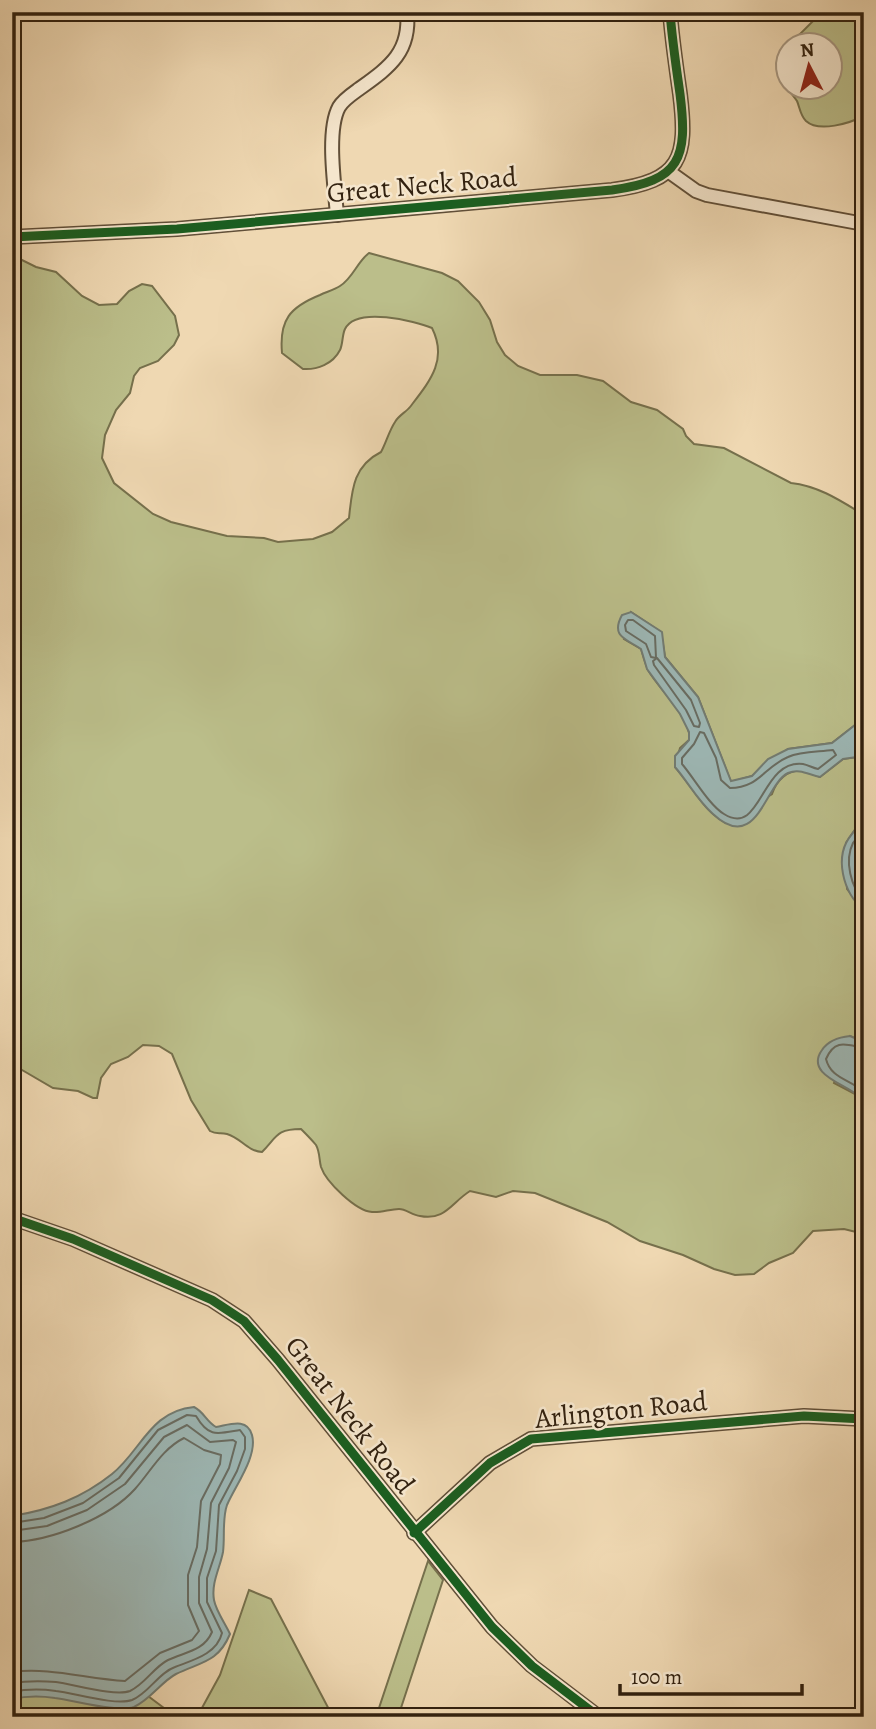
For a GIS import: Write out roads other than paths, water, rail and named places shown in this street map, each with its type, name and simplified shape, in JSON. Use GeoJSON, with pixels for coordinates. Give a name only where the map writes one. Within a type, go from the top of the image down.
{"type":"FeatureCollection","features":[{"type":"Feature","properties":{"kind":"street"},"geometry":{"type":"LineString","coordinates":[[337,215],[332,134],[339,107],[352,94],[389,68],[402,50],[408,25],[407,12]]}},
{"type":"Feature","properties":{"kind":"street"},"geometry":{"type":"LineString","coordinates":[[670,12],[684,133],[681,152],[668,171],[696,191],[707,195],[864,224]]}},
{"type":"Feature","properties":{"kind":"street","name":"Great Neck Road"},"geometry":{"type":"LineString","coordinates":[[12,237],[168,230],[621,189],[646,183],[668,171]]}},
{"type":"Feature","properties":{"kind":"street","name":"Great Neck Road"},"geometry":{"type":"LineString","coordinates":[[12,1218],[97,1249],[201,1294],[234,1313],[266,1345],[414,1532],[507,1643],[541,1674],[599,1717]]}},
{"type":"Feature","properties":{"kind":"street","name":"Arlington Road"},"geometry":{"type":"LineString","coordinates":[[414,1532],[490,1463],[531,1439],[804,1416],[864,1419]]}},
{"type":"Feature","properties":{"kind":"water"},"geometry":{"type":"Polygon","coordinates":[[[631,612],[662,632],[665,657],[698,697],[731,781],[752,776],[768,759],[788,749],[832,743],[864,718],[864,756],[843,759],[820,777],[800,772],[788,773],[750,822],[740,826],[728,824],[708,809],[675,767],[675,756],[689,740],[689,732],[680,714],[647,669],[641,649],[619,633],[622,615],[631,612]]]}},
{"type":"Feature","properties":{"kind":"water"},"geometry":{"type":"Polygon","coordinates":[[[864,822],[864,910],[846,884],[842,863],[846,843],[864,822]]]}},
{"type":"Feature","properties":{"kind":"water"},"geometry":{"type":"Polygon","coordinates":[[[850,1036],[864,1042],[864,1111],[858,1096],[823,1073],[819,1066],[818,1059],[828,1044],[850,1036]]]}},
{"type":"Feature","properties":{"kind":"water"},"geometry":{"type":"Polygon","coordinates":[[[194,1407],[216,1427],[242,1424],[250,1429],[252,1435],[249,1461],[225,1510],[223,1552],[213,1594],[230,1634],[225,1644],[208,1660],[171,1677],[146,1700],[134,1707],[107,1707],[45,1697],[12,1699],[12,1516],[52,1506],[89,1490],[122,1465],[156,1424],[179,1410],[194,1407]]]}}]}
